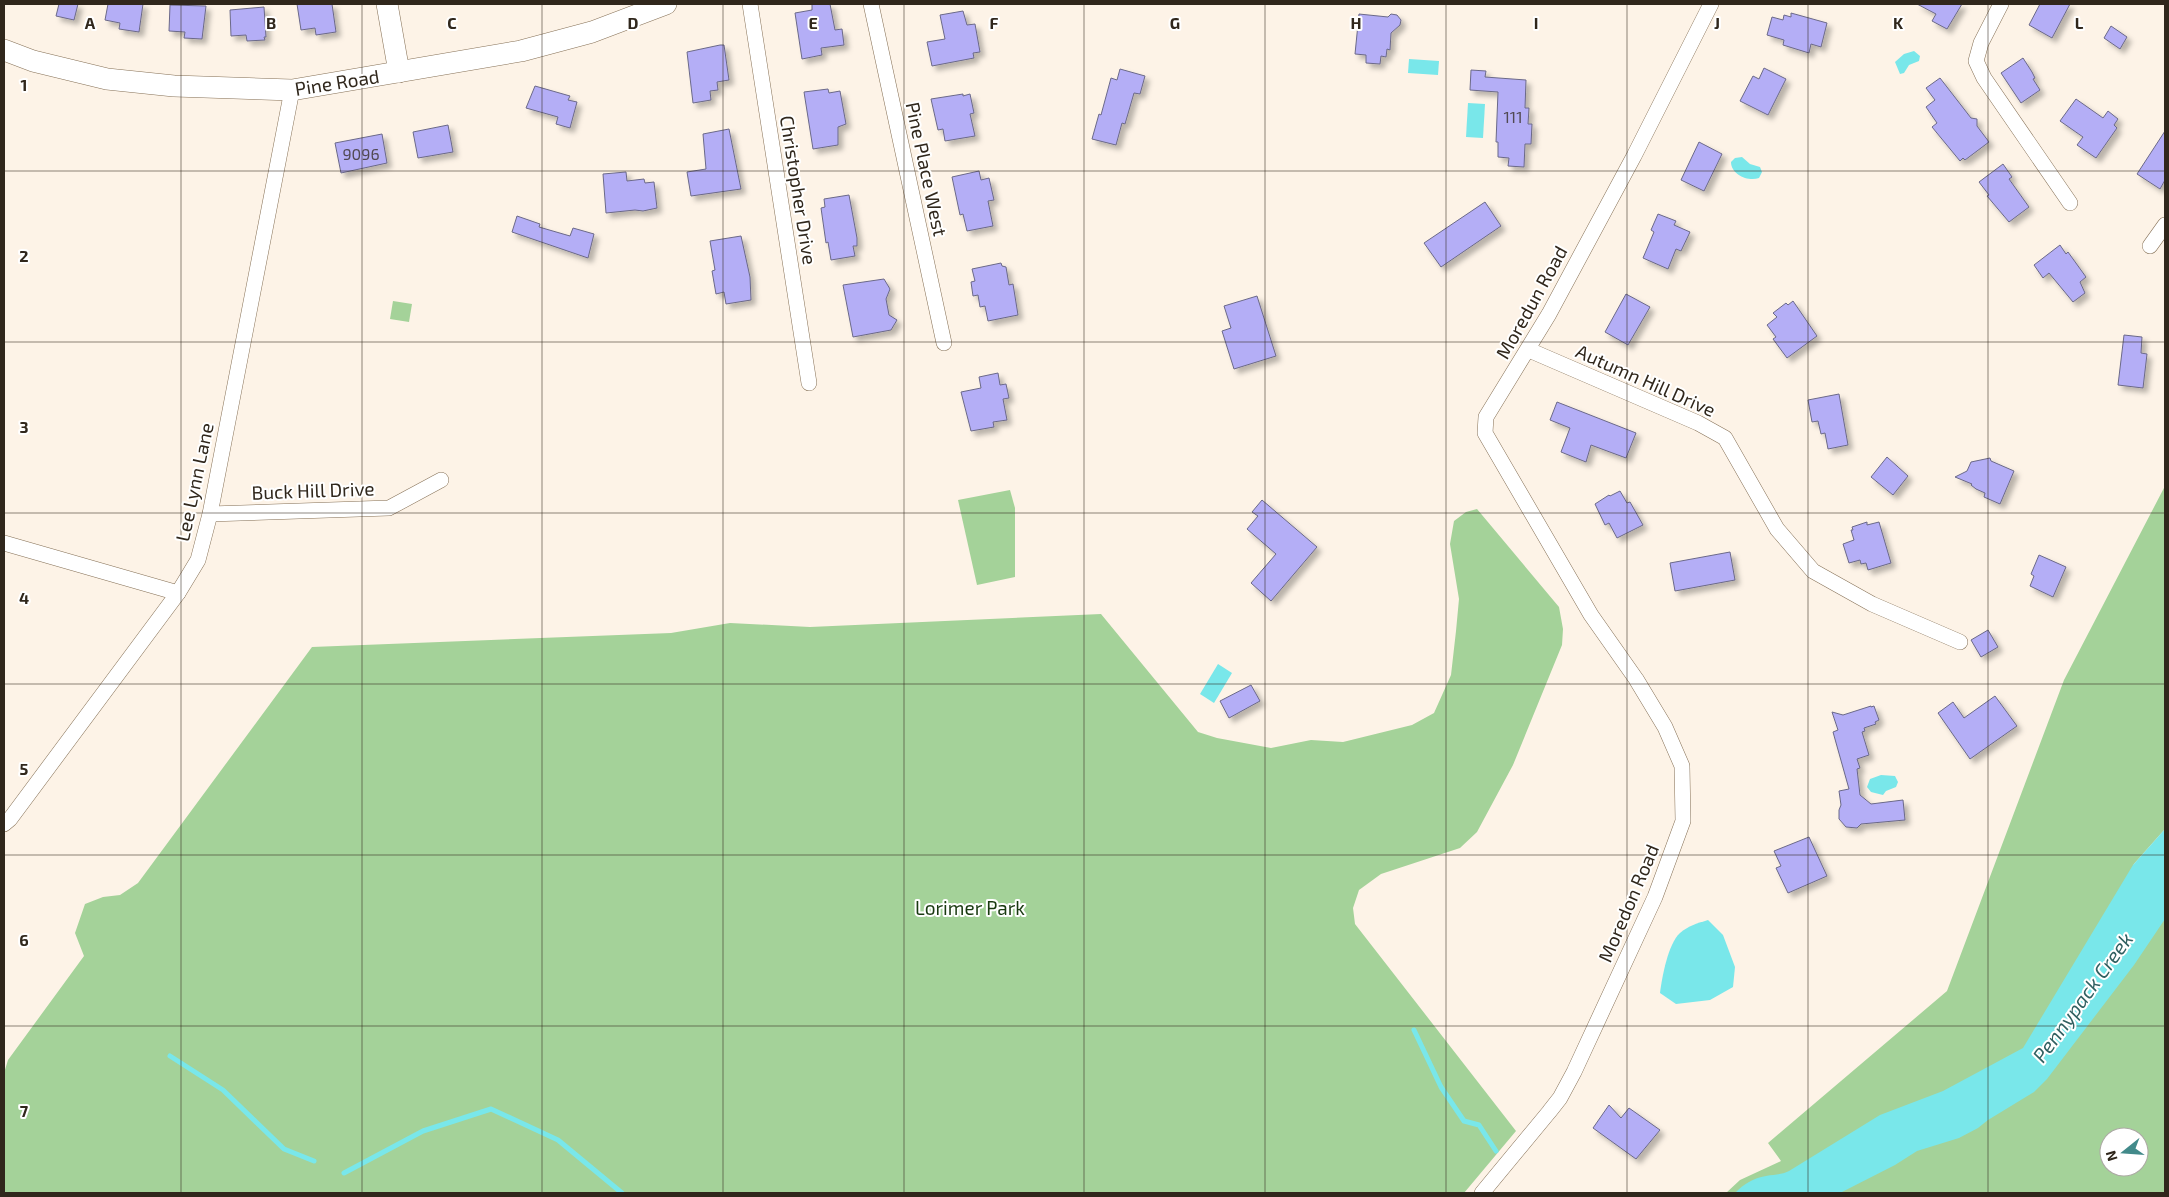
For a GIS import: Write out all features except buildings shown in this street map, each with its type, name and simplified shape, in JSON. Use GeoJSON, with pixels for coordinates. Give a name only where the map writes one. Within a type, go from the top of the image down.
{"type":"FeatureCollection","features":[{"type":"Feature","properties":{"kind":"street"},"geometry":{"type":"LineString","coordinates":[[387,4],[399,72]]}},
{"type":"Feature","properties":{"kind":"street","name":"Pine Road"},"geometry":{"type":"LineString","coordinates":[[4,50],[33,61],[107,79],[174,86],[292,90],[521,51],[592,32],[666,4]]}},
{"type":"Feature","properties":{"kind":"street","name":"Christopher Drive"},"geometry":{"type":"LineString","coordinates":[[750,4],[809,383]]}},
{"type":"Feature","properties":{"kind":"street","name":"Pine Place West"},"geometry":{"type":"LineString","coordinates":[[871,4],[944,343]]}},
{"type":"Feature","properties":{"kind":"street","name":"Moredun Road"},"geometry":{"type":"LineString","coordinates":[[1591,615],[1485,433],[1486,417],[1529,350],[1634,156],[1710,4]]}},
{"type":"Feature","properties":{"kind":"street"},"geometry":{"type":"LineString","coordinates":[[2001,4],[1981,43],[1976,60],[1984,78],[2070,202]]}},
{"type":"Feature","properties":{"kind":"street","name":"Lee Lynn Lane"},"geometry":{"type":"LineString","coordinates":[[4,824],[10,819],[178,593],[198,560],[210,514],[292,90]]}},
{"type":"Feature","properties":{"kind":"street"},"geometry":{"type":"LineString","coordinates":[[2150,246],[2165,226]]}},
{"type":"Feature","properties":{"kind":"street","name":"Autumn Hill Drive"},"geometry":{"type":"LineString","coordinates":[[1529,350],[1698,423],[1725,438],[1777,529],[1813,571],[1872,604],[1960,642]]}},
{"type":"Feature","properties":{"kind":"street","name":"Buck Hill Drive"},"geometry":{"type":"LineString","coordinates":[[210,514],[389,508],[441,480]]}},
{"type":"Feature","properties":{"kind":"street"},"geometry":{"type":"LineString","coordinates":[[4,543],[178,593]]}},
{"type":"Feature","properties":{"kind":"street","name":"Moredon Road"},"geometry":{"type":"LineString","coordinates":[[1482,1193],[1560,1098],[1574,1072],[1655,897],[1683,821],[1682,766],[1665,727],[1636,679],[1591,615]]}},
{"type":"Feature","properties":{"kind":"green space"},"geometry":{"type":"Polygon","coordinates":[[[393,301],[412,304],[409,322],[390,319],[393,301]]]}},
{"type":"Feature","properties":{"kind":"green space"},"geometry":{"type":"Polygon","coordinates":[[[2165,486],[2165,829],[2133,865],[2165,845],[2165,1193],[1726,1193],[1740,1180],[1781,1161],[1768,1143],[1947,991],[2064,680],[2165,486]]]}},
{"type":"Feature","properties":{"kind":"green space"},"geometry":{"type":"Polygon","coordinates":[[[1010,490],[1015,508],[1015,577],[977,585],[958,500],[1010,490]]]}},
{"type":"Feature","properties":{"kind":"green space","name":"Lorimer Park"},"geometry":{"type":"Polygon","coordinates":[[[1477,509],[1559,607],[1563,629],[1562,645],[1513,765],[1477,832],[1460,848],[1381,874],[1359,890],[1353,908],[1355,924],[1516,1131],[1464,1193],[4,1193],[4,1073],[8,1060],[84,956],[75,933],[85,904],[103,897],[120,895],[138,883],[312,647],[671,633],[730,623],[810,627],[1101,614],[1198,732],[1217,738],[1271,748],[1311,740],[1343,742],[1412,725],[1434,713],[1451,675],[1456,631],[1459,599],[1450,544],[1454,521],[1466,512],[1477,509]]]}},
{"type":"Feature","properties":{"kind":"water"},"geometry":{"type":"Polygon","coordinates":[[[1914,51],[1920,56],[1919,61],[1909,65],[1904,73],[1900,74],[1895,62],[1904,54],[1914,51]]]}},
{"type":"Feature","properties":{"kind":"water"},"geometry":{"type":"Polygon","coordinates":[[[1409,59],[1439,61],[1438,75],[1408,73],[1409,59]]]}},
{"type":"Feature","properties":{"kind":"water"},"geometry":{"type":"Polygon","coordinates":[[[1468,103],[1485,104],[1483,138],[1466,137],[1468,103]]]}},
{"type":"Feature","properties":{"kind":"water"},"geometry":{"type":"Polygon","coordinates":[[[1742,157],[1750,164],[1760,167],[1762,172],[1759,178],[1746,178],[1734,171],[1731,162],[1735,158],[1742,157]]]}},
{"type":"Feature","properties":{"kind":"water"},"geometry":{"type":"Polygon","coordinates":[[[1218,664],[1232,673],[1214,703],[1200,694],[1218,664]]]}},
{"type":"Feature","properties":{"kind":"water"},"geometry":{"type":"Polygon","coordinates":[[[1881,775],[1895,776],[1898,782],[1896,787],[1886,791],[1883,795],[1871,792],[1867,787],[1870,779],[1881,775]]]}},
{"type":"Feature","properties":{"kind":"water","name":"Pennypack Creek"},"geometry":{"type":"Polygon","coordinates":[[[2165,829],[2165,919],[2134,965],[2047,1079],[2034,1092],[1959,1138],[1917,1151],[1895,1165],[1840,1193],[1735,1193],[1753,1180],[1789,1171],[1880,1115],[1943,1091],[2023,1048],[2133,865],[2165,829]]]}},
{"type":"Feature","properties":{"kind":"water"},"geometry":{"type":"Polygon","coordinates":[[[1708,920],[1723,935],[1735,967],[1733,987],[1710,1000],[1676,1004],[1660,993],[1664,970],[1672,945],[1680,933],[1708,920]]]}},
{"type":"Feature","properties":{"kind":"waterway"},"geometry":{"type":"LineString","coordinates":[[1414,1030],[1441,1087],[1464,1121],[1479,1125],[1496,1151]]}},
{"type":"Feature","properties":{"kind":"waterway"},"geometry":{"type":"LineString","coordinates":[[170,1056],[223,1090],[284,1149],[314,1161]]}},
{"type":"Feature","properties":{"kind":"waterway"},"geometry":{"type":"LineString","coordinates":[[344,1173],[423,1131],[491,1109],[558,1140],[622,1193]]}}]}
